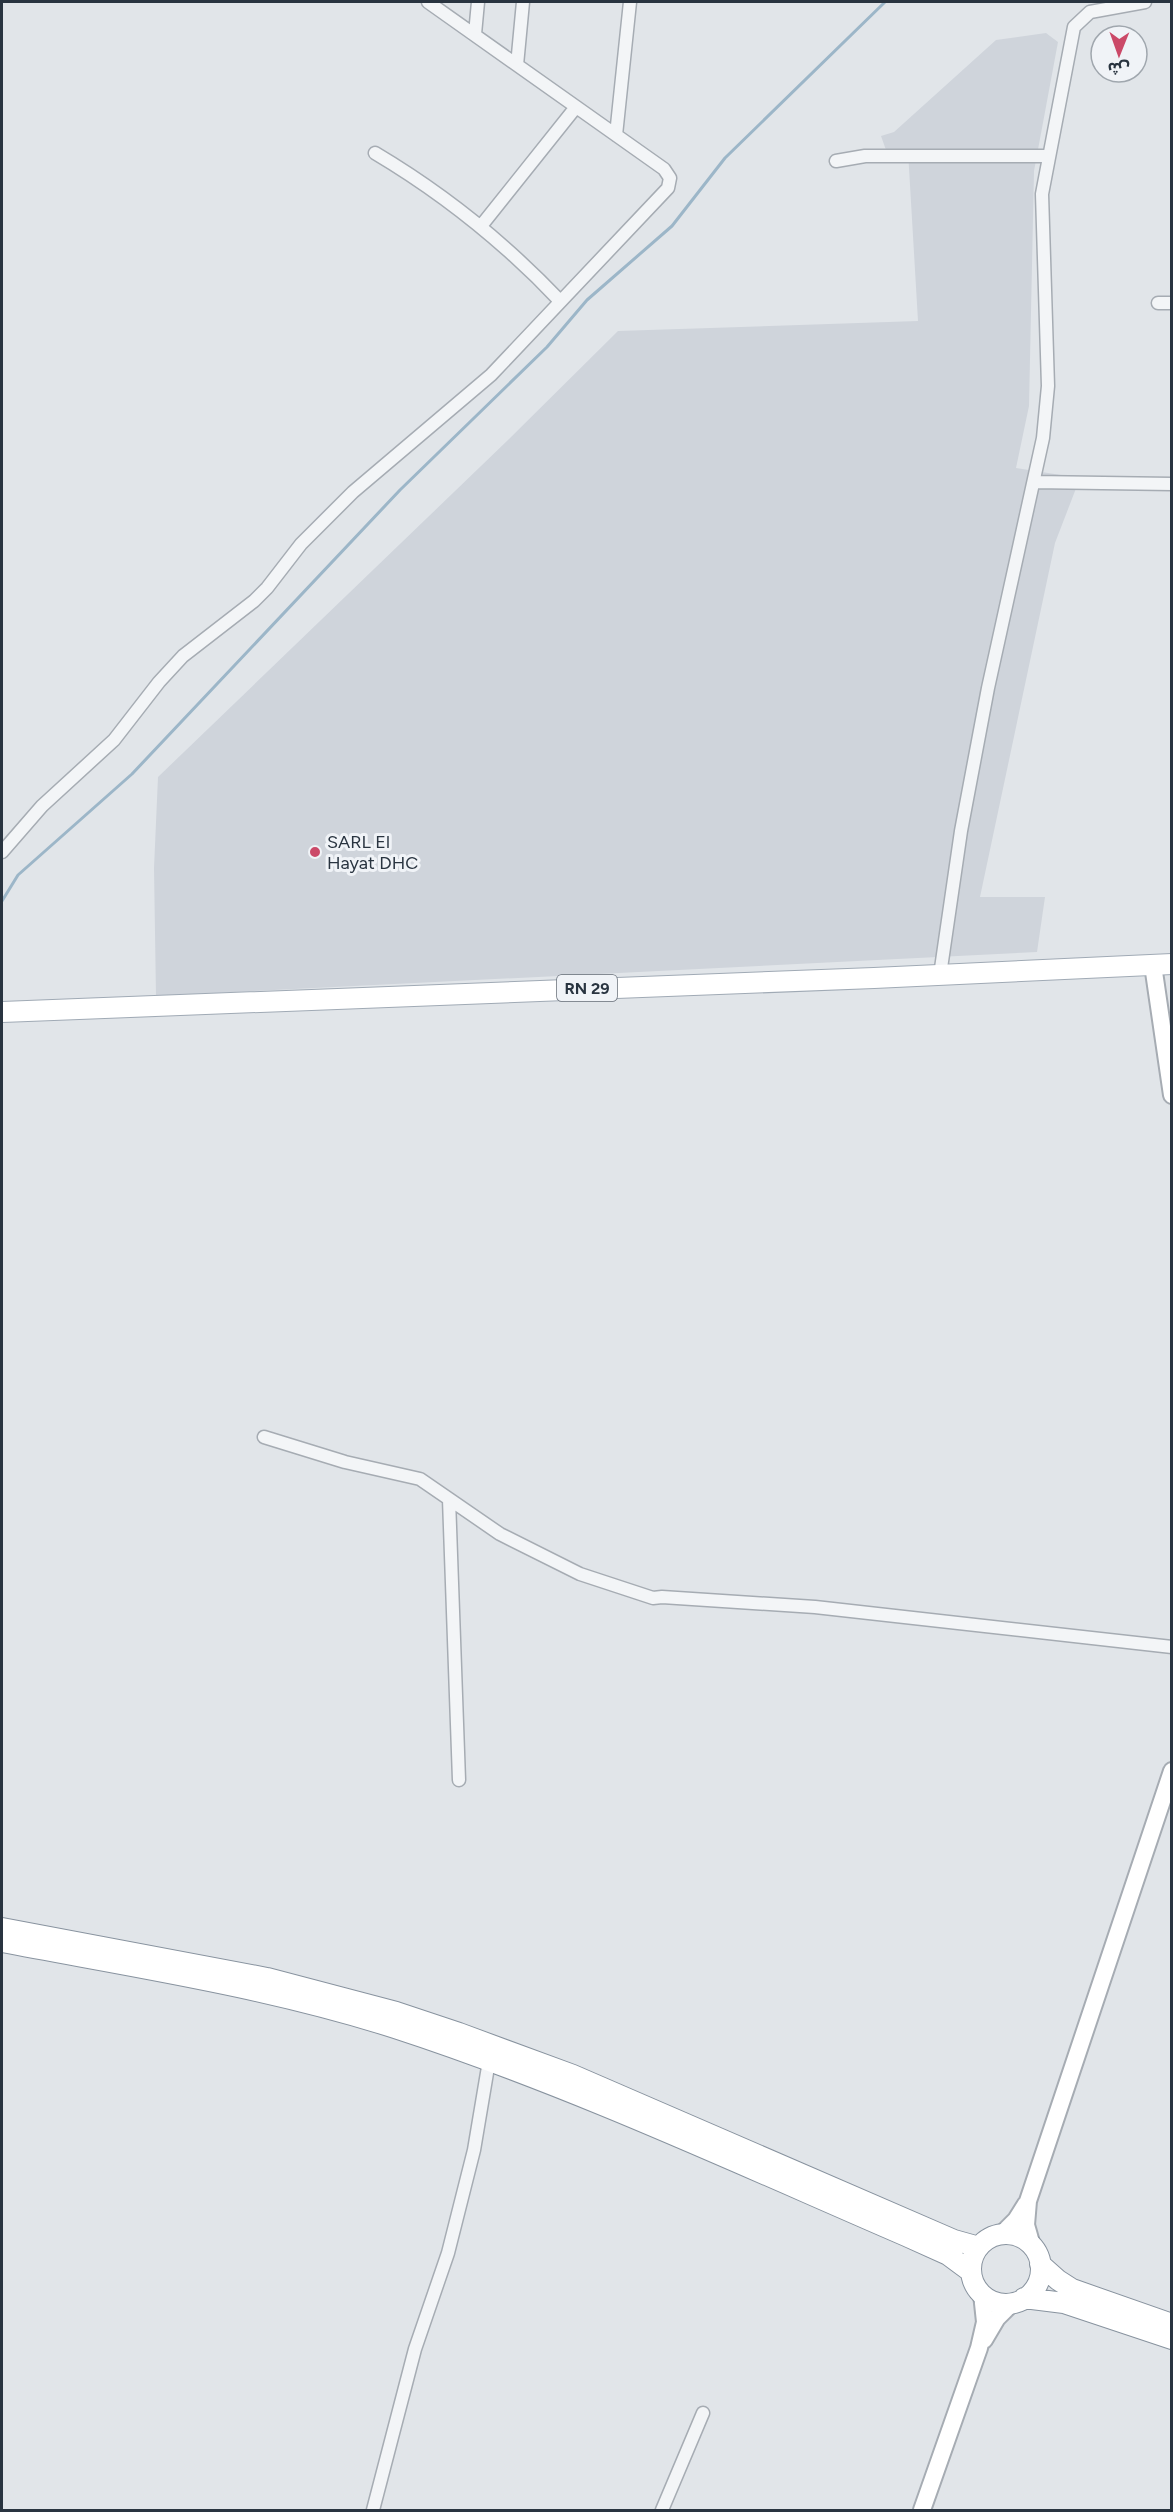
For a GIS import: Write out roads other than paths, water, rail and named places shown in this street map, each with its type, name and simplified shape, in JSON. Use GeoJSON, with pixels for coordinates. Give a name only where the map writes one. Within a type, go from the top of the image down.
{"type":"FeatureCollection","features":[{"type":"Feature","properties":{"kind":"main road","name":"RN 29"},"geometry":{"type":"LineString","coordinates":[[2,1012],[940,975],[1162,964]]}},
{"type":"Feature","properties":{"kind":"main road"},"geometry":{"type":"LineString","coordinates":[[1162,964],[1172,1095]]}},
{"type":"Feature","properties":{"kind":"main road"},"geometry":{"type":"LineString","coordinates":[[980,2348],[997,2318],[1037,2283],[1036,2255],[1026,2225],[1028,2201],[1172,1771]]}},
{"type":"Feature","properties":{"kind":"main road"},"geometry":{"type":"LineString","coordinates":[[2,1928],[267,1978],[396,2012],[573,2075],[954,2240],[979,2247]]}},
{"type":"Feature","properties":{"kind":"main road"},"geometry":{"type":"LineString","coordinates":[[2,1941],[262,1993],[393,2027],[569,2090],[895,2231],[948,2255],[971,2272]]}},
{"type":"Feature","properties":{"kind":"main road"},"geometry":{"type":"LineString","coordinates":[[1028,2201],[1016,2220],[1002,2234],[989,2238],[972,2258],[971,2272],[974,2284],[982,2294],[993,2301],[1064,2303],[1172,2339]]}},
{"type":"Feature","properties":{"kind":"main road"},"geometry":{"type":"LineString","coordinates":[[1002,2234],[1022,2238],[1058,2280],[1072,2289],[1172,2324]]}},
{"type":"Feature","properties":{"kind":"main road"},"geometry":{"type":"LineString","coordinates":[[922,2511],[980,2348],[985,2322],[982,2294]]}},
{"type":"Feature","properties":{"kind":"street"},"geometry":{"type":"LineString","coordinates":[[2,852],[42,806],[114,740],[159,682],[183,656],[196,644],[226,625],[254,601],[301,544],[327,518],[380,468],[490,375],[669,185],[666,171],[428,2]]}},
{"type":"Feature","properties":{"kind":"street"},"geometry":{"type":"LineString","coordinates":[[475,34],[478,2]]}},
{"type":"Feature","properties":{"kind":"street"},"geometry":{"type":"LineString","coordinates":[[517,65],[523,2]]}},
{"type":"Feature","properties":{"kind":"street"},"geometry":{"type":"LineString","coordinates":[[616,135],[630,2]]}},
{"type":"Feature","properties":{"kind":"street"},"geometry":{"type":"LineString","coordinates":[[940,975],[961,831],[988,688],[1043,438],[1048,386],[1042,194],[1074,27],[1090,12],[1144,2]]}},
{"type":"Feature","properties":{"kind":"street"},"geometry":{"type":"LineString","coordinates":[[481,226],[576,107]]}},
{"type":"Feature","properties":{"kind":"street"},"geometry":{"type":"LineString","coordinates":[[375,153],[440,195],[481,226],[560,301]]}},
{"type":"Feature","properties":{"kind":"street"},"geometry":{"type":"LineString","coordinates":[[836,161],[865,156],[1049,156]]}},
{"type":"Feature","properties":{"kind":"street"},"geometry":{"type":"LineString","coordinates":[[1158,303],[1172,303]]}},
{"type":"Feature","properties":{"kind":"street"},"geometry":{"type":"LineString","coordinates":[[1034,482],[1172,484]]}},
{"type":"Feature","properties":{"kind":"street"},"geometry":{"type":"LineString","coordinates":[[264,1437],[345,1462],[420,1479],[500,1534],[580,1574],[653,1598],[815,1607],[1172,1647]]}},
{"type":"Feature","properties":{"kind":"street"},"geometry":{"type":"LineString","coordinates":[[449,1499],[459,1780]]}},
{"type":"Feature","properties":{"kind":"street"},"geometry":{"type":"LineString","coordinates":[[374,2511],[415,2349],[448,2253],[474,2150],[489,2061]]}},
{"type":"Feature","properties":{"kind":"street"},"geometry":{"type":"LineString","coordinates":[[662,2511],[703,2412]]}},
{"type":"Feature","properties":{"kind":"waterway"},"geometry":{"type":"LineString","coordinates":[[2,901],[18,875],[132,774],[400,490],[547,347],[587,300],[672,226],[725,158],[885,2]]}},
{"type":"Feature","properties":{"kind":"place","name":"SARL El Hayat DHC"},"geometry":{"type":"Point","coordinates":[315,852]}}]}
